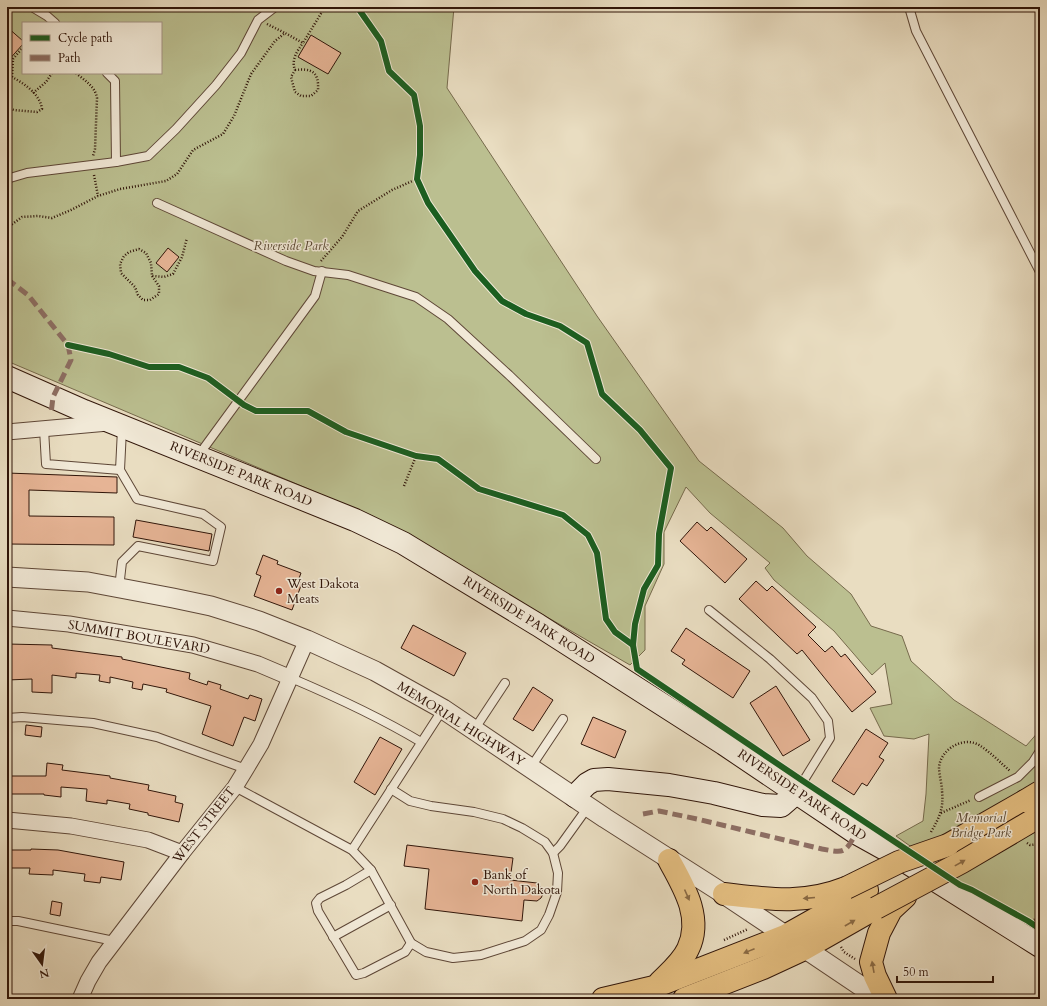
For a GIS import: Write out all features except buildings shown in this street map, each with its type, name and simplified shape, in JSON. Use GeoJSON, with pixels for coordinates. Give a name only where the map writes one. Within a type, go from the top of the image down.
{"type":"FeatureCollection","features":[{"type":"Feature","properties":{"kind":"main road","name":"RIVERSIDE PARK ROAD"},"geometry":{"type":"LineString","coordinates":[[7,376],[117,424],[354,520],[403,543],[538,625],[724,744],[856,833],[1025,924],[1040,946]]}},
{"type":"Feature","properties":{"kind":"main road"},"geometry":{"type":"LineString","coordinates":[[581,801],[588,784],[594,780],[608,779],[669,785],[714,793],[764,805],[781,806],[796,793]]}},
{"type":"Feature","properties":{"kind":"main road"},"geometry":{"type":"LineString","coordinates":[[684,999],[763,968],[804,949],[948,845],[1040,792]]}},
{"type":"Feature","properties":{"kind":"main road"},"geometry":{"type":"LineString","coordinates":[[603,999],[654,987],[785,936],[872,899],[918,885],[1040,816]]}},
{"type":"Feature","properties":{"kind":"main road"},"geometry":{"type":"LineString","coordinates":[[724,894],[786,900],[830,894],[846,888],[899,862],[948,845]]}},
{"type":"Feature","properties":{"kind":"main road"},"geometry":{"type":"LineString","coordinates":[[654,987],[677,966],[688,950],[692,937],[693,926],[690,902],[669,860]]}},
{"type":"Feature","properties":{"kind":"main road"},"geometry":{"type":"LineString","coordinates":[[886,999],[875,976],[871,962],[879,933],[891,910],[918,885]]}},
{"type":"Feature","properties":{"kind":"street"},"geometry":{"type":"LineString","coordinates":[[7,432],[44,428],[117,424]]}},
{"type":"Feature","properties":{"kind":"street","name":"MEMORIAL HIGHWAY"},"geometry":{"type":"LineString","coordinates":[[7,577],[88,582],[210,606],[259,621],[307,640],[375,671],[443,709],[669,860],[724,894],[880,999]]}},
{"type":"Feature","properties":{"kind":"street","name":"SUMMIT BOULEVARD"},"geometry":{"type":"LineString","coordinates":[[7,618],[69,624],[193,645],[258,664],[291,678]]}},
{"type":"Feature","properties":{"kind":"street","name":"WEST STREET"},"geometry":{"type":"LineString","coordinates":[[80,999],[99,962],[114,941],[234,787],[246,769],[261,744],[307,640]]}},
{"type":"Feature","properties":{"kind":"street"},"geometry":{"type":"LineString","coordinates":[[7,820],[71,826],[148,840],[182,853]]}},
{"type":"Feature","properties":{"kind":"lane"},"geometry":{"type":"LineString","coordinates":[[32,7],[54,22]]}},
{"type":"Feature","properties":{"kind":"lane"},"geometry":{"type":"LineString","coordinates":[[7,180],[27,173],[116,162],[148,156],[216,85],[241,53],[258,20],[275,7]]}},
{"type":"Feature","properties":{"kind":"lane"},"geometry":{"type":"LineString","coordinates":[[909,7],[916,31],[1040,272]]}},
{"type":"Feature","properties":{"kind":"lane"},"geometry":{"type":"LineString","coordinates":[[108,74],[115,80],[116,162]]}},
{"type":"Feature","properties":{"kind":"lane"},"geometry":{"type":"LineString","coordinates":[[157,203],[286,261],[318,271],[348,275],[416,297],[448,319],[509,375],[596,460]]}},
{"type":"Feature","properties":{"kind":"lane"},"geometry":{"type":"LineString","coordinates":[[197,457],[315,296],[318,271]]}},
{"type":"Feature","properties":{"kind":"lane"},"geometry":{"type":"LineString","coordinates":[[117,424],[120,470],[137,499],[203,514],[221,527],[213,561],[138,546],[122,562],[119,588]]}},
{"type":"Feature","properties":{"kind":"lane"},"geometry":{"type":"LineString","coordinates":[[44,428],[46,464],[120,470]]}},
{"type":"Feature","properties":{"kind":"lane"},"geometry":{"type":"LineString","coordinates":[[709,610],[776,664],[812,698],[828,721],[830,738],[796,793]]}},
{"type":"Feature","properties":{"kind":"lane"},"geometry":{"type":"LineString","coordinates":[[291,678],[334,696],[392,725],[421,742]]}},
{"type":"Feature","properties":{"kind":"lane"},"geometry":{"type":"LineString","coordinates":[[474,730],[505,683]]}},
{"type":"Feature","properties":{"kind":"lane"},"geometry":{"type":"LineString","coordinates":[[352,850],[443,709]]}},
{"type":"Feature","properties":{"kind":"lane"},"geometry":{"type":"LineString","coordinates":[[7,718],[22,717],[92,723],[157,737],[246,769]]}},
{"type":"Feature","properties":{"kind":"lane"},"geometry":{"type":"LineString","coordinates":[[531,767],[563,719]]}},
{"type":"Feature","properties":{"kind":"lane"},"geometry":{"type":"LineString","coordinates":[[979,797],[1018,777],[1033,762],[1040,751]]}},
{"type":"Feature","properties":{"kind":"lane"},"geometry":{"type":"LineString","coordinates":[[234,787],[352,850],[371,870],[411,943],[426,952],[453,958],[482,955],[525,941],[541,930],[556,897],[558,873],[553,853],[545,842],[537,836],[503,819],[474,812],[431,806],[410,801],[391,789]]}},
{"type":"Feature","properties":{"kind":"lane"},"geometry":{"type":"LineString","coordinates":[[553,853],[560,846],[581,801]]}},
{"type":"Feature","properties":{"kind":"lane"},"geometry":{"type":"LineString","coordinates":[[371,870],[346,886],[320,898],[316,904],[318,911],[356,975],[364,973],[406,952],[411,943]]}},
{"type":"Feature","properties":{"kind":"lane"},"geometry":{"type":"LineString","coordinates":[[333,937],[391,905]]}},
{"type":"Feature","properties":{"kind":"lane"},"geometry":{"type":"LineString","coordinates":[[7,921],[18,921],[114,941]]}},
{"type":"Feature","properties":{"kind":"path"},"geometry":{"type":"LineString","coordinates":[[258,20],[285,33]]}},
{"type":"Feature","properties":{"kind":"path"},"geometry":{"type":"LineString","coordinates":[[295,70],[292,64],[302,43]]}},
{"type":"Feature","properties":{"kind":"path"},"geometry":{"type":"LineString","coordinates":[[12,77],[13,59],[22,48]]}},
{"type":"Feature","properties":{"kind":"path"},"geometry":{"type":"LineString","coordinates":[[306,68],[314,72],[318,82],[318,90],[311,96],[302,96],[295,92],[291,77],[295,70],[306,68]]}},
{"type":"Feature","properties":{"kind":"path"},"geometry":{"type":"LineString","coordinates":[[33,93],[46,82],[51,74]]}},
{"type":"Feature","properties":{"kind":"path"},"geometry":{"type":"LineString","coordinates":[[77,74],[93,88],[97,98],[93,164],[98,196]]}},
{"type":"Feature","properties":{"kind":"path"},"geometry":{"type":"LineString","coordinates":[[7,80],[12,77]]}},
{"type":"Feature","properties":{"kind":"path"},"geometry":{"type":"LineString","coordinates":[[7,108],[37,112],[42,109],[41,104],[26,84],[12,77]]}},
{"type":"Feature","properties":{"kind":"path"},"geometry":{"type":"LineString","coordinates":[[318,271],[328,253],[342,237],[358,211],[392,190],[418,182],[418,171]]}},
{"type":"Feature","properties":{"kind":"path"},"geometry":{"type":"LineString","coordinates":[[152,276],[164,277],[172,274],[182,257],[187,238]]}},
{"type":"Feature","properties":{"kind":"path"},"geometry":{"type":"LineString","coordinates":[[139,249],[146,253],[151,263],[152,276],[159,286],[159,294],[150,300],[143,300],[138,295],[135,287],[121,273],[120,264],[124,256],[129,252],[139,249]]}},
{"type":"Feature","properties":{"kind":"path"},"geometry":{"type":"LineString","coordinates":[[404,486],[413,455],[423,457]]}},
{"type":"Feature","properties":{"kind":"path"},"geometry":{"type":"LineString","coordinates":[[928,838],[941,813],[943,793],[939,767],[942,757],[951,748],[963,742],[978,744],[1018,777]]}},
{"type":"Feature","properties":{"kind":"path"},"geometry":{"type":"LineString","coordinates":[[941,813],[979,797]]}},
{"type":"Feature","properties":{"kind":"path"},"geometry":{"type":"LineString","coordinates":[[1025,924],[1040,918]]}},
{"type":"Feature","properties":{"kind":"path"},"geometry":{"type":"LineString","coordinates":[[839,943],[844,952],[859,962]]}},
{"type":"Feature","properties":{"kind":"green space","name":"Riverside Park"},"geometry":{"type":"Polygon","coordinates":[[[7,7],[454,7],[447,88],[597,316],[699,461],[783,528],[807,556],[851,594],[871,626],[902,636],[911,661],[954,700],[1026,746],[1040,730],[1040,933],[972,890],[896,836],[923,821],[929,734],[914,739],[884,736],[870,708],[892,704],[885,663],[872,675],[834,631],[774,580],[765,568],[770,563],[710,513],[686,487],[664,532],[664,564],[645,606],[645,650],[630,665],[372,516],[7,361],[7,7]]]}},
{"type":"Feature","properties":{"kind":"marked path"},"geometry":{"type":"LineString","coordinates":[[7,279],[28,295],[68,345],[71,360],[53,397],[51,414]]}},
{"type":"Feature","properties":{"kind":"marked path"},"geometry":{"type":"LineString","coordinates":[[643,814],[659,811],[835,851],[840,851],[846,848],[856,833]]}},
{"type":"Feature","properties":{"kind":"cycle path"},"geometry":{"type":"LineString","coordinates":[[362,7],[360,11],[381,41],[389,71],[414,95],[420,126],[420,155],[417,179],[428,203],[475,271],[502,301],[526,314],[560,326],[587,343],[602,394],[640,430],[671,468],[659,534],[658,565],[644,589],[635,624],[633,645],[637,669],[960,885],[972,890],[1040,929]]}},
{"type":"Feature","properties":{"kind":"cycle path"},"geometry":{"type":"LineString","coordinates":[[68,345],[109,354],[149,367],[179,367],[208,378],[244,405],[256,411],[308,411],[346,432],[416,456],[438,459],[479,489],[563,515],[588,535],[597,553],[606,619],[615,632],[633,645]]}},
{"type":"Feature","properties":{"kind":"place","name":"West Dakota Meats"},"geometry":{"type":"Point","coordinates":[279,591]}},
{"type":"Feature","properties":{"kind":"place","name":"Bank of North Dakota"},"geometry":{"type":"Point","coordinates":[475,882]}},
{"type":"Feature","properties":{"kind":"park label","name":"Memorial Bridge Park"},"geometry":{"type":"Point","coordinates":[981,826]}}]}
